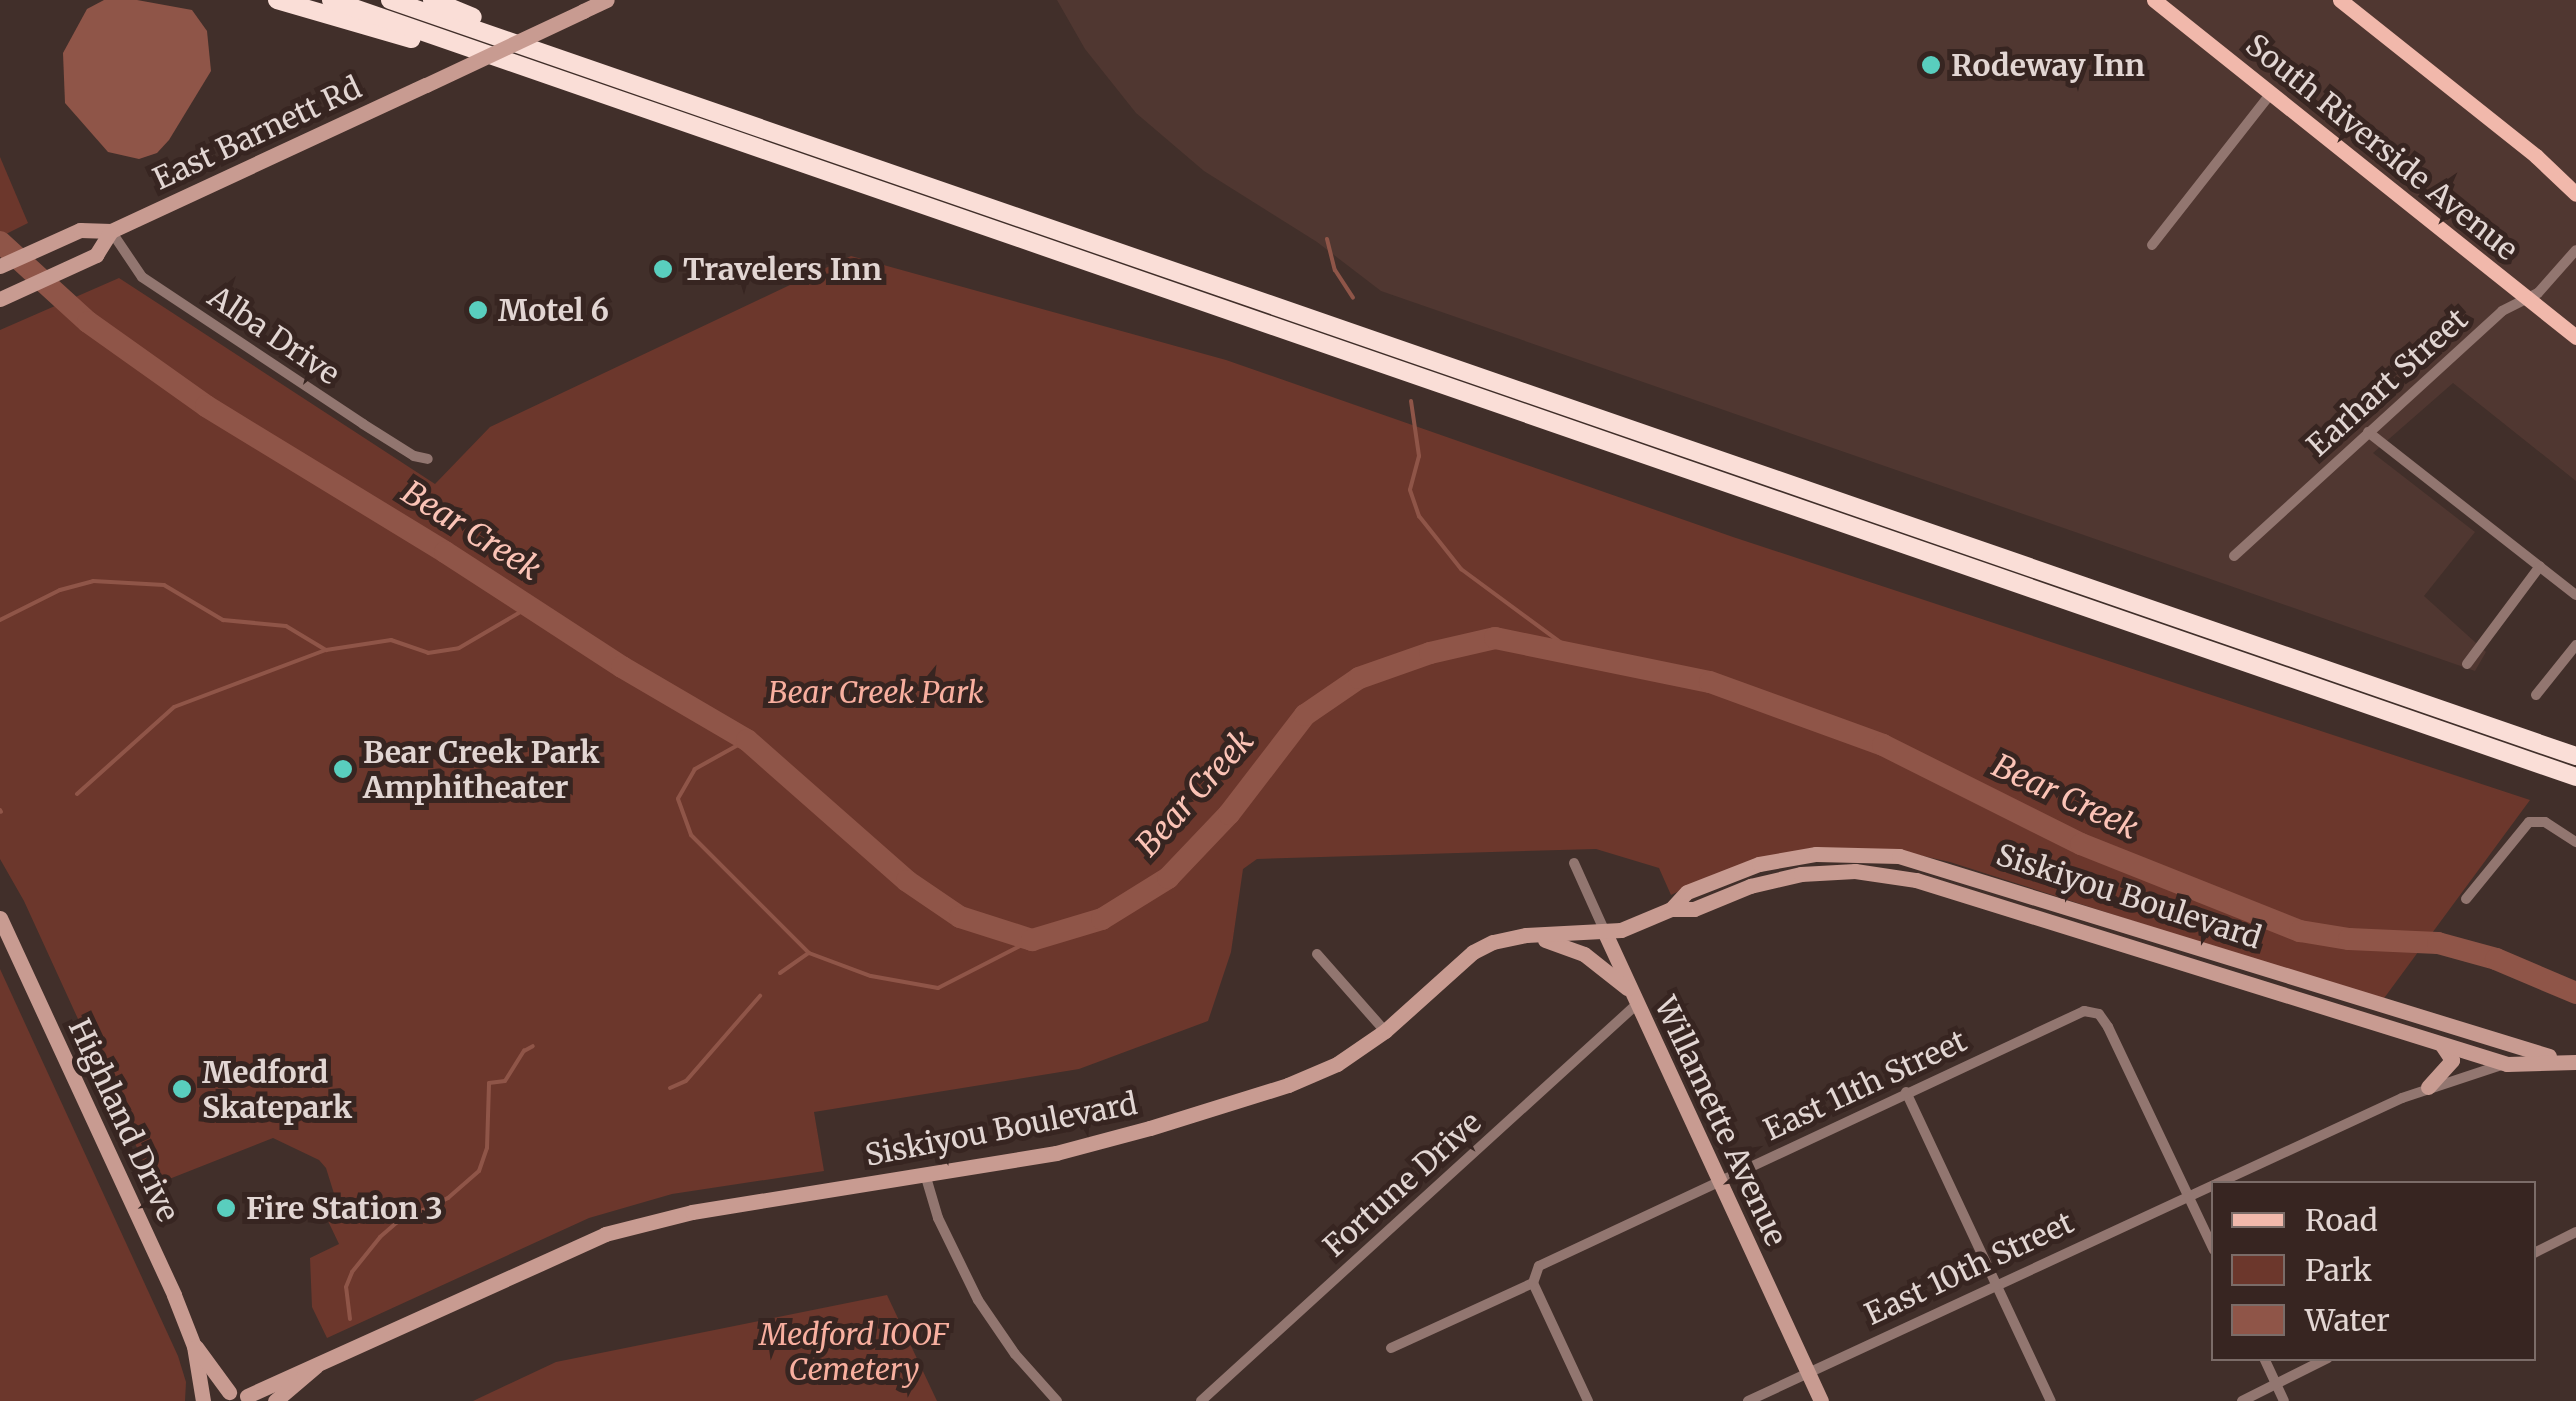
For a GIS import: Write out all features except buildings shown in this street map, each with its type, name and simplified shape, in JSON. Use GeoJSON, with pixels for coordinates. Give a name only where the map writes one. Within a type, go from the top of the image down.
{"type":"FeatureCollection","features":[{"type":"Feature","properties":{"kind":"highway"},"geometry":{"type":"LineString","coordinates":[[276,0],[528,68]]}},
{"type":"Feature","properties":{"kind":"highway"},"geometry":{"type":"LineString","coordinates":[[332,0],[2576,777]]}},
{"type":"Feature","properties":{"kind":"highway"},"geometry":{"type":"LineString","coordinates":[[390,0],[2576,756]]}},
{"type":"Feature","properties":{"kind":"highway"},"geometry":{"type":"LineString","coordinates":[[432,0],[554,56]]}},
{"type":"Feature","properties":{"kind":"main road","name":"South Riverside Avenue"},"geometry":{"type":"LineString","coordinates":[[2154,0],[2576,337]]}},
{"type":"Feature","properties":{"kind":"main road"},"geometry":{"type":"LineString","coordinates":[[2340,0],[2536,156],[2576,194]]}},
{"type":"Feature","properties":{"kind":"street","name":"East Barnett Rd"},"geometry":{"type":"LineString","coordinates":[[0,266],[80,230],[111,231],[607,0]]}},
{"type":"Feature","properties":{"kind":"street"},"geometry":{"type":"LineString","coordinates":[[2152,244],[2271,94]]}},
{"type":"Feature","properties":{"kind":"street","name":"East Barnett Rd"},"geometry":{"type":"LineString","coordinates":[[0,299],[96,255],[111,231]]}},
{"type":"Feature","properties":{"kind":"street","name":"Alba Drive"},"geometry":{"type":"LineString","coordinates":[[111,231],[142,276],[391,442],[428,459]]}},
{"type":"Feature","properties":{"kind":"street","name":"Earhart Street"},"geometry":{"type":"LineString","coordinates":[[2234,556],[2502,311],[2548,284],[2576,250]]}},
{"type":"Feature","properties":{"kind":"street"},"geometry":{"type":"LineString","coordinates":[[2368,432],[2576,595]]}},
{"type":"Feature","properties":{"kind":"street"},"geometry":{"type":"LineString","coordinates":[[2467,664],[2540,566]]}},
{"type":"Feature","properties":{"kind":"street"},"geometry":{"type":"LineString","coordinates":[[2536,695],[2576,646]]}},
{"type":"Feature","properties":{"kind":"street"},"geometry":{"type":"LineString","coordinates":[[2466,899],[2529,822],[2545,822],[2576,842]]}},
{"type":"Feature","properties":{"kind":"street","name":"Siskiyou Boulevard"},"geometry":{"type":"LineString","coordinates":[[1671,910],[1687,892],[1760,864],[1816,854],[1899,856],[2574,1062]]}},
{"type":"Feature","properties":{"kind":"street","name":"Willamette Avenue"},"geometry":{"type":"LineString","coordinates":[[1574,863],[1821,1401]]}},
{"type":"Feature","properties":{"kind":"street","name":"Siskiyou Boulevard"},"geometry":{"type":"LineString","coordinates":[[276,1401],[316,1366],[578,1244],[634,1224],[1071,1150],[1150,1128],[1312,1076],[1384,1031],[1473,952],[1494,942],[1526,935],[1605,933],[1671,910],[1694,909],[1750,886],[1801,874],[1838,870],[1896,875],[2507,1064]]}},
{"type":"Feature","properties":{"kind":"street","name":"Highland Drive"},"geometry":{"type":"LineString","coordinates":[[0,918],[194,1346],[229,1392]]}},
{"type":"Feature","properties":{"kind":"street"},"geometry":{"type":"LineString","coordinates":[[1526,935],[1584,954],[1634,998]]}},
{"type":"Feature","properties":{"kind":"street"},"geometry":{"type":"LineString","coordinates":[[1316,954],[1384,1031]]}},
{"type":"Feature","properties":{"kind":"street","name":"Fortune Drive"},"geometry":{"type":"LineString","coordinates":[[1201,1401],[1634,998]]}},
{"type":"Feature","properties":{"kind":"street","name":"East 11th Street"},"geometry":{"type":"LineString","coordinates":[[1533,1283],[1539,1266],[1559,1256],[2084,1012],[2099,1014],[2108,1027],[2188,1196]]}},
{"type":"Feature","properties":{"kind":"street"},"geometry":{"type":"LineString","coordinates":[[2428,1087],[2452,1060],[2439,1043]]}},
{"type":"Feature","properties":{"kind":"street","name":"East 10th Street"},"geometry":{"type":"LineString","coordinates":[[2222,1181],[2428,1087],[2507,1064],[2574,1062]]}},
{"type":"Feature","properties":{"kind":"street"},"geometry":{"type":"LineString","coordinates":[[1906,1092],[2051,1401]]}},
{"type":"Feature","properties":{"kind":"street"},"geometry":{"type":"LineString","coordinates":[[925,1174],[938,1218],[978,1300],[1014,1354],[1057,1401]]}},
{"type":"Feature","properties":{"kind":"street","name":"East 10th Street"},"geometry":{"type":"LineString","coordinates":[[1748,1401],[2211,1186]]}},
{"type":"Feature","properties":{"kind":"street"},"geometry":{"type":"LineString","coordinates":[[2188,1196],[2211,1244]]}},
{"type":"Feature","properties":{"kind":"street"},"geometry":{"type":"LineString","coordinates":[[2536,1253],[2576,1232]]}},
{"type":"Feature","properties":{"kind":"street"},"geometry":{"type":"LineString","coordinates":[[1392,1348],[1533,1283],[1588,1401]]}},
{"type":"Feature","properties":{"kind":"street","name":"Highland Drive"},"geometry":{"type":"LineString","coordinates":[[194,1346],[205,1401]]}},
{"type":"Feature","properties":{"kind":"street"},"geometry":{"type":"LineString","coordinates":[[2265,1361],[2284,1401]]}},
{"type":"Feature","properties":{"kind":"street"},"geometry":{"type":"LineString","coordinates":[[2242,1401],[2322,1361]]}},
{"type":"Feature","properties":{"kind":"street","name":"Siskiyou Boulevard"},"geometry":{"type":"LineString","coordinates":[[249,1399],[302,1368],[316,1366]]}},
{"type":"Feature","properties":{"kind":"street"},"geometry":{"type":"LineString","coordinates":[[205,1401],[229,1392],[249,1399]]}},
{"type":"Feature","properties":{"kind":"shaded area"},"geometry":{"type":"Polygon","coordinates":[[[1057,0],[2576,0],[2576,481],[2453,383],[2373,453],[2475,532],[2424,596],[2486,652],[2475,671],[1381,291],[1317,242],[1204,171],[1136,113],[1085,49],[1057,0]]]}},
{"type":"Feature","properties":{"kind":"green space"},"geometry":{"type":"Polygon","coordinates":[[[0,157],[28,223],[0,237],[0,157]]]}},
{"type":"Feature","properties":{"kind":"green space","name":"Bear Creek Park"},"geometry":{"type":"Polygon","coordinates":[[[851,256],[1226,360],[1733,537],[2530,800],[2382,1001],[1950,862],[1900,851],[1874,849],[1713,875],[1671,895],[1659,868],[1596,849],[1257,859],[1243,869],[1231,952],[1208,1021],[1079,1069],[814,1112],[824,1171],[672,1194],[589,1218],[327,1338],[312,1307],[310,1258],[339,1244],[328,1221],[336,1200],[326,1168],[319,1160],[273,1138],[154,1185],[24,901],[0,859],[0,330],[119,278],[435,484],[490,427],[851,256]]]}},
{"type":"Feature","properties":{"kind":"green space"},"geometry":{"type":"Polygon","coordinates":[[[0,969],[178,1356],[186,1382],[185,1401],[0,1401],[0,969]]]}},
{"type":"Feature","properties":{"kind":"green space","name":"Medford IOOF Cemetery"},"geometry":{"type":"Polygon","coordinates":[[[887,1295],[937,1401],[473,1401],[556,1362],[887,1295]]]}},
{"type":"Feature","properties":{"kind":"water"},"geometry":{"type":"Polygon","coordinates":[[[104,0],[137,0],[192,10],[207,31],[211,71],[169,140],[157,153],[139,159],[108,152],[65,103],[63,53],[87,9],[104,0]]]}},
{"type":"Feature","properties":{"kind":"waterway"},"geometry":{"type":"LineString","coordinates":[[1327,239],[1335,270],[1353,298]]}},
{"type":"Feature","properties":{"kind":"waterway","name":"Bear Creek"},"geometry":{"type":"LineString","coordinates":[[0,242],[88,322],[206,406],[445,552],[622,667],[747,740],[907,881],[960,917],[1032,940],[1102,919],[1168,878],[1229,814],[1305,715],[1359,678],[1430,653],[1495,638],[1710,682],[1883,745],[2081,844],[2300,931],[2349,939],[2438,943],[2496,959],[2576,993]]}},
{"type":"Feature","properties":{"kind":"waterway"},"geometry":{"type":"LineString","coordinates":[[1411,401],[1419,456],[1410,490],[1419,516],[1461,569],[1579,656]]}},
{"type":"Feature","properties":{"kind":"waterway"},"geometry":{"type":"LineString","coordinates":[[0,620],[60,590],[93,581],[164,585],[223,620],[286,626],[326,650]]}},
{"type":"Feature","properties":{"kind":"waterway"},"geometry":{"type":"LineString","coordinates":[[77,794],[174,707],[326,650],[391,640],[428,653],[459,648],[529,607]]}},
{"type":"Feature","properties":{"kind":"waterway"},"geometry":{"type":"LineString","coordinates":[[747,740],[695,769],[678,799],[691,835],[809,953]]}},
{"type":"Feature","properties":{"kind":"waterway"},"geometry":{"type":"LineString","coordinates":[[780,973],[809,953],[871,976],[938,988],[1032,940]]}},
{"type":"Feature","properties":{"kind":"waterway"},"geometry":{"type":"LineString","coordinates":[[670,1088],[686,1081],[760,996]]}},
{"type":"Feature","properties":{"kind":"waterway"},"geometry":{"type":"LineString","coordinates":[[350,1319],[346,1287],[352,1272],[380,1237],[396,1223],[448,1198],[479,1171],[487,1148],[489,1083],[505,1081],[524,1051],[533,1046]]}},
{"type":"Feature","properties":{"kind":"place","name":"Rodeway Inn"},"geometry":{"type":"Point","coordinates":[1931,65]}},
{"type":"Feature","properties":{"kind":"place","name":"Travelers Inn"},"geometry":{"type":"Point","coordinates":[663,269]}},
{"type":"Feature","properties":{"kind":"place","name":"Motel 6"},"geometry":{"type":"Point","coordinates":[478,310]}},
{"type":"Feature","properties":{"kind":"place","name":"Bear Creek Park Amphitheater"},"geometry":{"type":"Point","coordinates":[343,769]}},
{"type":"Feature","properties":{"kind":"place","name":"Medford Skatepark"},"geometry":{"type":"Point","coordinates":[182,1089]}},
{"type":"Feature","properties":{"kind":"place","name":"Fire Station 3"},"geometry":{"type":"Point","coordinates":[226,1208]}}]}
